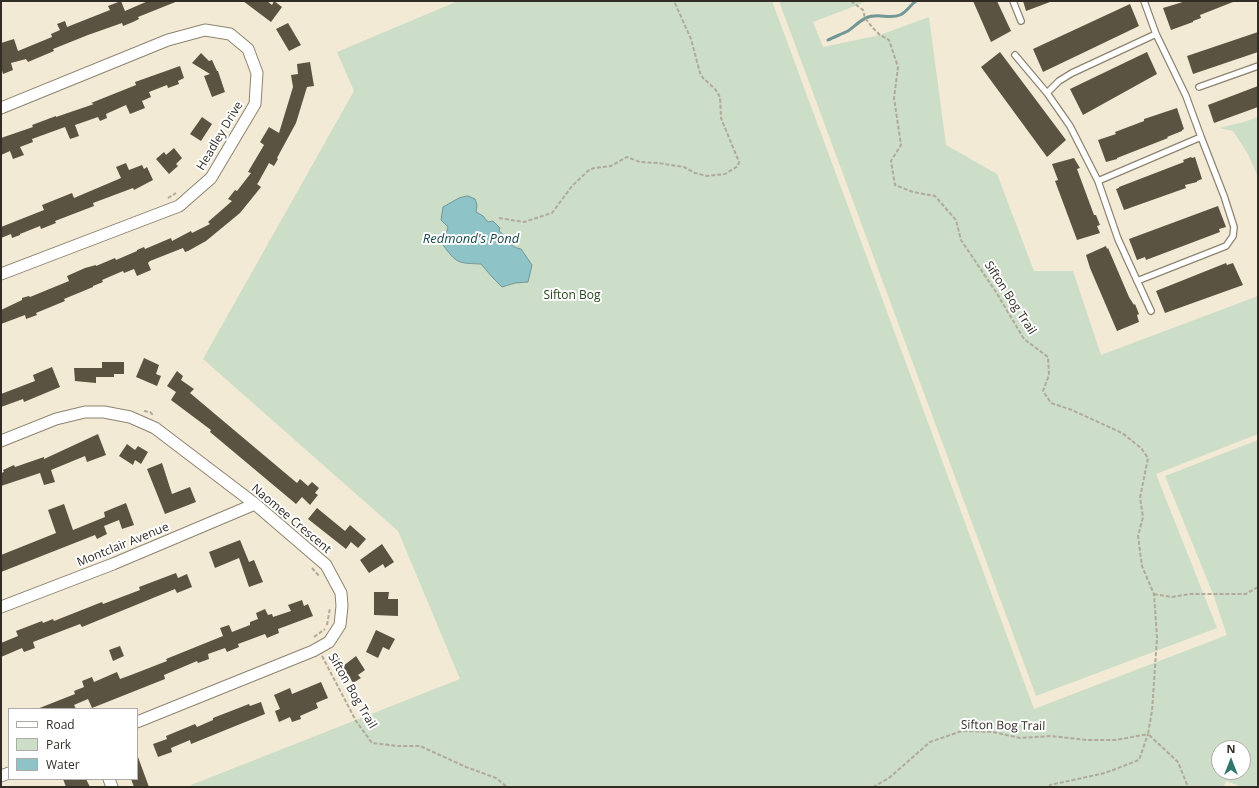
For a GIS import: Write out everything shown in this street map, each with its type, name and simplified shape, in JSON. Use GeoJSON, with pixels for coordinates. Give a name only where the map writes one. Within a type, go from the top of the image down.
{"type":"FeatureCollection","features":[{"type":"Feature","properties":{"kind":"street","name":"Headley Drive"},"geometry":{"type":"LineString","coordinates":[[1,108],[168,40],[205,30],[230,34],[248,49],[257,73],[255,104],[211,178],[179,206],[1,274]]}},
{"type":"Feature","properties":{"kind":"street","name":"Naomee Crescent"},"geometry":{"type":"LineString","coordinates":[[1,441],[56,419],[85,412],[104,412],[130,417],[155,428],[255,504],[326,565],[341,593],[342,606],[340,624],[329,642],[311,646],[138,722]]}},
{"type":"Feature","properties":{"kind":"street","name":"Montclair Avenue"},"geometry":{"type":"LineString","coordinates":[[1,607],[113,564],[255,504]]}},
{"type":"Feature","properties":{"kind":"lane"},"geometry":{"type":"LineString","coordinates":[[1013,1],[1021,21]]}},
{"type":"Feature","properties":{"kind":"lane"},"geometry":{"type":"LineString","coordinates":[[1137,280],[1226,246],[1233,236],[1234,227],[1224,196],[1186,96],[1156,34],[1144,1]]}},
{"type":"Feature","properties":{"kind":"lane"},"geometry":{"type":"LineString","coordinates":[[1047,93],[1059,81],[1072,73],[1156,34]]}},
{"type":"Feature","properties":{"kind":"lane"},"geometry":{"type":"LineString","coordinates":[[1015,55],[1047,93],[1070,126],[1098,181],[1118,239],[1151,311]]}},
{"type":"Feature","properties":{"kind":"lane"},"geometry":{"type":"LineString","coordinates":[[1199,87],[1258,66]]}},
{"type":"Feature","properties":{"kind":"lane"},"geometry":{"type":"LineString","coordinates":[[1098,181],[1201,137]]}},
{"type":"Feature","properties":{"kind":"path"},"geometry":{"type":"LineString","coordinates":[[498,218],[524,222],[552,213],[572,186],[589,170],[611,166],[628,157],[640,162],[684,167],[696,173],[707,176],[725,174],[738,166],[739,162],[721,118],[720,97],[715,89],[703,78],[700,73],[691,39],[674,1]]}},
{"type":"Feature","properties":{"kind":"path","name":"Sifton Bog Trail"},"geometry":{"type":"LineString","coordinates":[[852,1],[863,10],[865,18],[872,27],[880,35],[889,40],[898,66],[894,98],[901,145],[891,161],[895,185],[913,192],[936,196],[956,220],[961,240],[996,292],[1024,339],[1048,358],[1049,375],[1043,391],[1051,403],[1072,410],[1122,433],[1141,448],[1148,458],[1140,498],[1143,517],[1138,536],[1142,566],[1154,594],[1157,638],[1152,711],[1148,734],[1139,760],[1105,773],[1050,785],[1050,787]]}},
{"type":"Feature","properties":{"kind":"path"},"geometry":{"type":"LineString","coordinates":[[164,201],[180,191]]}},
{"type":"Feature","properties":{"kind":"path"},"geometry":{"type":"LineString","coordinates":[[143,411],[150,412],[156,417]]}},
{"type":"Feature","properties":{"kind":"path"},"geometry":{"type":"LineString","coordinates":[[308,563],[321,578]]}},
{"type":"Feature","properties":{"kind":"path"},"geometry":{"type":"LineString","coordinates":[[1154,594],[1171,597],[1191,594],[1246,594],[1258,587]]}},
{"type":"Feature","properties":{"kind":"path"},"geometry":{"type":"LineString","coordinates":[[311,646],[326,627],[330,608]]}},
{"type":"Feature","properties":{"kind":"path","name":"Sifton Bog Trail"},"geometry":{"type":"LineString","coordinates":[[311,646],[321,655],[356,721],[372,743],[398,746],[420,746],[466,767],[496,778],[507,787]]}},
{"type":"Feature","properties":{"kind":"path","name":"Sifton Bog Trail"},"geometry":{"type":"LineString","coordinates":[[873,787],[889,778],[930,742],[962,731],[993,732],[1020,738],[1051,736],[1087,740],[1116,740],[1148,734]]}},
{"type":"Feature","properties":{"kind":"path"},"geometry":{"type":"LineString","coordinates":[[1148,734],[1178,762],[1188,787]]}},
{"type":"Feature","properties":{"kind":"green space","name":"Sifton Bog"},"geometry":{"type":"Polygon","coordinates":[[[458,1],[772,1],[1034,709],[1227,635],[1213,594],[1165,476],[1258,440],[1258,787],[1242,787],[1226,781],[1224,787],[191,787],[191,785],[460,679],[398,531],[203,359],[354,91],[337,52],[458,1]]]}},
{"type":"Feature","properties":{"kind":"green space"},"geometry":{"type":"Polygon","coordinates":[[[779,1],[868,1],[813,22],[823,47],[880,35],[929,17],[946,145],[997,174],[1034,271],[1073,271],[1101,355],[1258,296],[1258,434],[1156,474],[1217,628],[1036,696],[779,1]]]}},
{"type":"Feature","properties":{"kind":"green space"},"geometry":{"type":"Polygon","coordinates":[[[1258,117],[1258,177],[1248,154],[1233,131],[1219,128],[1258,117]]]}},
{"type":"Feature","properties":{"kind":"water","name":"Redmond's Pond"},"geometry":{"type":"Polygon","coordinates":[[[468,196],[475,199],[477,205],[476,212],[483,216],[488,222],[493,221],[500,228],[499,231],[513,246],[521,249],[532,265],[528,282],[515,283],[502,287],[481,264],[463,263],[455,259],[443,245],[448,227],[441,220],[443,207],[459,198],[468,196]]]}},
{"type":"Feature","properties":{"kind":"building"},"geometry":{"type":"Polygon","coordinates":[[[121,1],[125,11],[148,1],[178,1],[138,17],[139,19],[123,26],[122,23],[53,49],[54,51],[28,62],[26,59],[11,63],[13,70],[3,74],[1,67],[1,43],[14,39],[18,51],[52,37],[51,34],[60,30],[57,24],[65,21],[67,27],[110,10],[108,6],[121,1]]]}},
{"type":"Feature","properties":{"kind":"building"},"geometry":{"type":"Polygon","coordinates":[[[243,1],[267,1],[272,5],[274,1],[282,7],[271,22],[243,1]]]}},
{"type":"Feature","properties":{"kind":"building"},"geometry":{"type":"Polygon","coordinates":[[[973,1],[997,1],[1011,31],[991,42],[973,1]]]}},
{"type":"Feature","properties":{"kind":"building"},"geometry":{"type":"Polygon","coordinates":[[[1023,1],[1050,1],[1050,2],[1026,11],[1023,1]]]}},
{"type":"Feature","properties":{"kind":"building"},"geometry":{"type":"Polygon","coordinates":[[[1186,1],[1233,2],[1200,15],[1201,18],[1193,22],[1171,30],[1163,8],[1186,1]]]}},
{"type":"Feature","properties":{"kind":"building"},"geometry":{"type":"Polygon","coordinates":[[[1130,4],[1139,26],[1043,72],[1033,49],[1130,4]]]}},
{"type":"Feature","properties":{"kind":"building"},"geometry":{"type":"Polygon","coordinates":[[[288,23],[301,45],[289,51],[276,29],[288,23]]]}},
{"type":"Feature","properties":{"kind":"building"},"geometry":{"type":"Polygon","coordinates":[[[1258,32],[1258,52],[1193,74],[1187,56],[1258,32]]]}},
{"type":"Feature","properties":{"kind":"building"},"geometry":{"type":"Polygon","coordinates":[[[1000,52],[1066,140],[1047,157],[981,67],[1000,52]]]}},
{"type":"Feature","properties":{"kind":"building"},"geometry":{"type":"Polygon","coordinates":[[[1147,52],[1157,74],[1083,115],[1070,89],[1147,52]]]}},
{"type":"Feature","properties":{"kind":"building"},"geometry":{"type":"Polygon","coordinates":[[[201,53],[209,61],[212,60],[218,71],[225,92],[212,97],[204,76],[210,74],[192,63],[201,53]]]}},
{"type":"Feature","properties":{"kind":"building"},"geometry":{"type":"Polygon","coordinates":[[[310,62],[314,86],[307,87],[296,123],[274,166],[269,163],[257,184],[261,187],[240,213],[206,241],[188,251],[185,252],[183,248],[150,261],[148,263],[151,270],[137,276],[134,269],[124,273],[123,271],[102,280],[103,282],[93,287],[64,299],[65,301],[36,313],[37,315],[26,319],[25,315],[1,324],[1,310],[22,300],[22,298],[30,297],[69,281],[67,276],[115,258],[116,260],[144,247],[145,249],[171,238],[172,241],[191,231],[192,233],[210,224],[208,222],[232,201],[228,199],[235,190],[237,191],[251,173],[248,172],[264,145],[260,142],[269,127],[279,133],[293,87],[291,75],[298,74],[297,64],[310,62]]]}},
{"type":"Feature","properties":{"kind":"building"},"geometry":{"type":"Polygon","coordinates":[[[180,66],[184,78],[178,81],[179,84],[168,88],[167,85],[149,92],[151,97],[142,101],[145,108],[130,114],[126,105],[106,114],[107,118],[100,121],[98,117],[75,125],[79,136],[70,139],[65,127],[32,139],[33,142],[20,147],[24,155],[13,159],[10,151],[1,155],[1,138],[33,127],[32,125],[56,116],[94,104],[91,103],[136,85],[135,82],[180,66]]]}},
{"type":"Feature","properties":{"kind":"building"},"geometry":{"type":"Polygon","coordinates":[[[1258,86],[1258,107],[1214,123],[1208,105],[1258,86]]]}},
{"type":"Feature","properties":{"kind":"building"},"geometry":{"type":"Polygon","coordinates":[[[1177,108],[1184,129],[1182,131],[1117,159],[1106,162],[1098,140],[1116,134],[1115,132],[1144,121],[1144,119],[1177,108]]]}},
{"type":"Feature","properties":{"kind":"building"},"geometry":{"type":"Polygon","coordinates":[[[202,117],[212,124],[201,141],[190,134],[202,117]]]}},
{"type":"Feature","properties":{"kind":"building"},"geometry":{"type":"Polygon","coordinates":[[[174,148],[182,158],[176,164],[178,166],[169,174],[156,159],[164,152],[166,155],[174,148]]]}},
{"type":"Feature","properties":{"kind":"building"},"geometry":{"type":"Polygon","coordinates":[[[1195,157],[1202,179],[1185,185],[1186,188],[1124,210],[1116,189],[1184,162],[1183,160],[1195,157]]]}},
{"type":"Feature","properties":{"kind":"building"},"geometry":{"type":"Polygon","coordinates":[[[1074,158],[1080,168],[1077,169],[1094,215],[1096,215],[1100,225],[1097,226],[1100,233],[1077,240],[1055,181],[1058,180],[1052,164],[1074,158]]]}},
{"type":"Feature","properties":{"kind":"building"},"geometry":{"type":"Polygon","coordinates":[[[126,163],[129,170],[142,165],[144,169],[147,167],[153,180],[134,190],[133,188],[93,203],[94,206],[55,221],[56,223],[41,229],[40,226],[12,238],[11,234],[1,238],[1,227],[44,210],[42,205],[72,193],[74,198],[121,178],[116,167],[126,163]]]}},
{"type":"Feature","properties":{"kind":"building"},"geometry":{"type":"Polygon","coordinates":[[[1218,206],[1226,227],[1219,229],[1220,232],[1146,260],[1145,257],[1137,260],[1129,239],[1218,206]]]}},
{"type":"Feature","properties":{"kind":"building"},"geometry":{"type":"Polygon","coordinates":[[[1106,246],[1129,297],[1134,305],[1135,304],[1139,314],[1137,315],[1139,322],[1117,331],[1090,268],[1086,255],[1106,246]]]}},
{"type":"Feature","properties":{"kind":"building"},"geometry":{"type":"Polygon","coordinates":[[[1226,263],[1227,265],[1233,263],[1243,285],[1165,313],[1156,291],[1226,263]]]}},
{"type":"Feature","properties":{"kind":"building"},"geometry":{"type":"Polygon","coordinates":[[[144,358],[159,365],[156,374],[161,376],[157,386],[136,377],[144,358]]]}},
{"type":"Feature","properties":{"kind":"building"},"geometry":{"type":"Polygon","coordinates":[[[102,362],[124,362],[124,374],[114,374],[114,377],[96,377],[96,383],[75,381],[74,368],[102,368],[102,362]]]}},
{"type":"Feature","properties":{"kind":"building"},"geometry":{"type":"Polygon","coordinates":[[[52,367],[60,387],[24,402],[23,399],[1,407],[1,394],[35,381],[33,375],[52,367]]]}},
{"type":"Feature","properties":{"kind":"building"},"geometry":{"type":"Polygon","coordinates":[[[177,371],[183,376],[181,380],[194,389],[190,393],[297,483],[300,479],[308,486],[312,482],[319,488],[315,493],[318,495],[310,505],[302,497],[296,504],[210,432],[211,430],[171,400],[176,392],[167,386],[177,371]]]}},
{"type":"Feature","properties":{"kind":"building"},"geometry":{"type":"Polygon","coordinates":[[[98,434],[106,455],[87,462],[85,456],[51,470],[55,482],[44,485],[40,473],[1,486],[1,473],[4,472],[3,470],[14,465],[15,467],[44,457],[44,459],[98,434]]]}},
{"type":"Feature","properties":{"kind":"building"},"geometry":{"type":"Polygon","coordinates":[[[127,444],[135,450],[138,446],[148,452],[141,464],[135,460],[133,465],[119,456],[127,444]]]}},
{"type":"Feature","properties":{"kind":"building"},"geometry":{"type":"Polygon","coordinates":[[[162,463],[172,494],[190,487],[196,502],[165,514],[147,469],[162,463]]]}},
{"type":"Feature","properties":{"kind":"building"},"geometry":{"type":"Polygon","coordinates":[[[126,503],[134,525],[122,529],[119,520],[104,526],[107,534],[97,539],[95,535],[1,572],[1,555],[56,533],[48,510],[64,504],[73,530],[105,517],[104,512],[126,503]]]}},
{"type":"Feature","properties":{"kind":"building"},"geometry":{"type":"Polygon","coordinates":[[[317,508],[345,531],[350,525],[366,539],[358,548],[351,542],[346,549],[308,519],[317,508]]]}},
{"type":"Feature","properties":{"kind":"building"},"geometry":{"type":"Polygon","coordinates":[[[240,540],[249,562],[254,560],[263,582],[249,587],[239,558],[215,568],[209,552],[240,540]]]}},
{"type":"Feature","properties":{"kind":"building"},"geometry":{"type":"Polygon","coordinates":[[[382,544],[394,562],[385,568],[383,564],[369,573],[360,560],[382,544]]]}},
{"type":"Feature","properties":{"kind":"building"},"geometry":{"type":"Polygon","coordinates":[[[176,573],[178,578],[187,574],[192,587],[177,593],[175,589],[82,627],[80,624],[33,642],[35,648],[24,652],[22,648],[1,657],[1,643],[18,636],[16,631],[42,621],[43,623],[53,619],[54,621],[102,602],[103,604],[140,590],[139,587],[176,573]]]}},
{"type":"Feature","properties":{"kind":"building"},"geometry":{"type":"Polygon","coordinates":[[[374,592],[389,592],[388,599],[398,599],[398,616],[374,615],[374,592]]]}},
{"type":"Feature","properties":{"kind":"building"},"geometry":{"type":"Polygon","coordinates":[[[302,600],[304,606],[308,604],[313,616],[278,629],[279,633],[267,638],[265,634],[238,644],[239,647],[227,652],[225,648],[208,654],[209,659],[198,663],[197,661],[164,675],[165,679],[92,708],[88,699],[74,705],[76,708],[40,708],[75,694],[74,691],[84,687],[82,681],[92,677],[94,682],[117,672],[120,679],[131,675],[223,636],[220,628],[229,625],[232,632],[250,625],[250,622],[258,619],[256,613],[265,609],[268,615],[272,614],[273,617],[291,611],[288,605],[302,600]]]}},
{"type":"Feature","properties":{"kind":"building"},"geometry":{"type":"Polygon","coordinates":[[[376,630],[395,639],[389,650],[383,647],[378,658],[366,652],[376,630]]]}},
{"type":"Feature","properties":{"kind":"building"},"geometry":{"type":"Polygon","coordinates":[[[120,646],[124,656],[113,661],[109,650],[120,646]]]}},
{"type":"Feature","properties":{"kind":"building"},"geometry":{"type":"Polygon","coordinates":[[[356,656],[365,670],[358,675],[361,678],[353,683],[350,678],[345,681],[338,670],[356,656]]]}},
{"type":"Feature","properties":{"kind":"building"},"geometry":{"type":"Polygon","coordinates":[[[321,682],[328,698],[316,703],[318,708],[300,716],[301,719],[292,722],[290,717],[279,722],[275,711],[280,709],[274,695],[290,688],[292,694],[321,682]]]}},
{"type":"Feature","properties":{"kind":"building"},"geometry":{"type":"Polygon","coordinates":[[[261,702],[265,714],[191,744],[190,740],[171,748],[172,752],[158,757],[153,744],[167,739],[166,736],[195,724],[197,727],[213,720],[213,718],[249,704],[250,706],[261,702]]]}},
{"type":"Feature","properties":{"kind":"building"},"geometry":{"type":"Polygon","coordinates":[[[138,757],[149,787],[134,787],[131,780],[138,780],[138,757]]]}},
{"type":"Feature","properties":{"kind":"building"},"geometry":{"type":"Polygon","coordinates":[[[63,780],[86,780],[90,787],[66,787],[63,780]]]}},
{"type":"Feature","properties":{"kind":"waterway"},"geometry":{"type":"LineString","coordinates":[[828,40],[848,31],[870,16],[892,17],[900,15],[916,1]]}}]}
